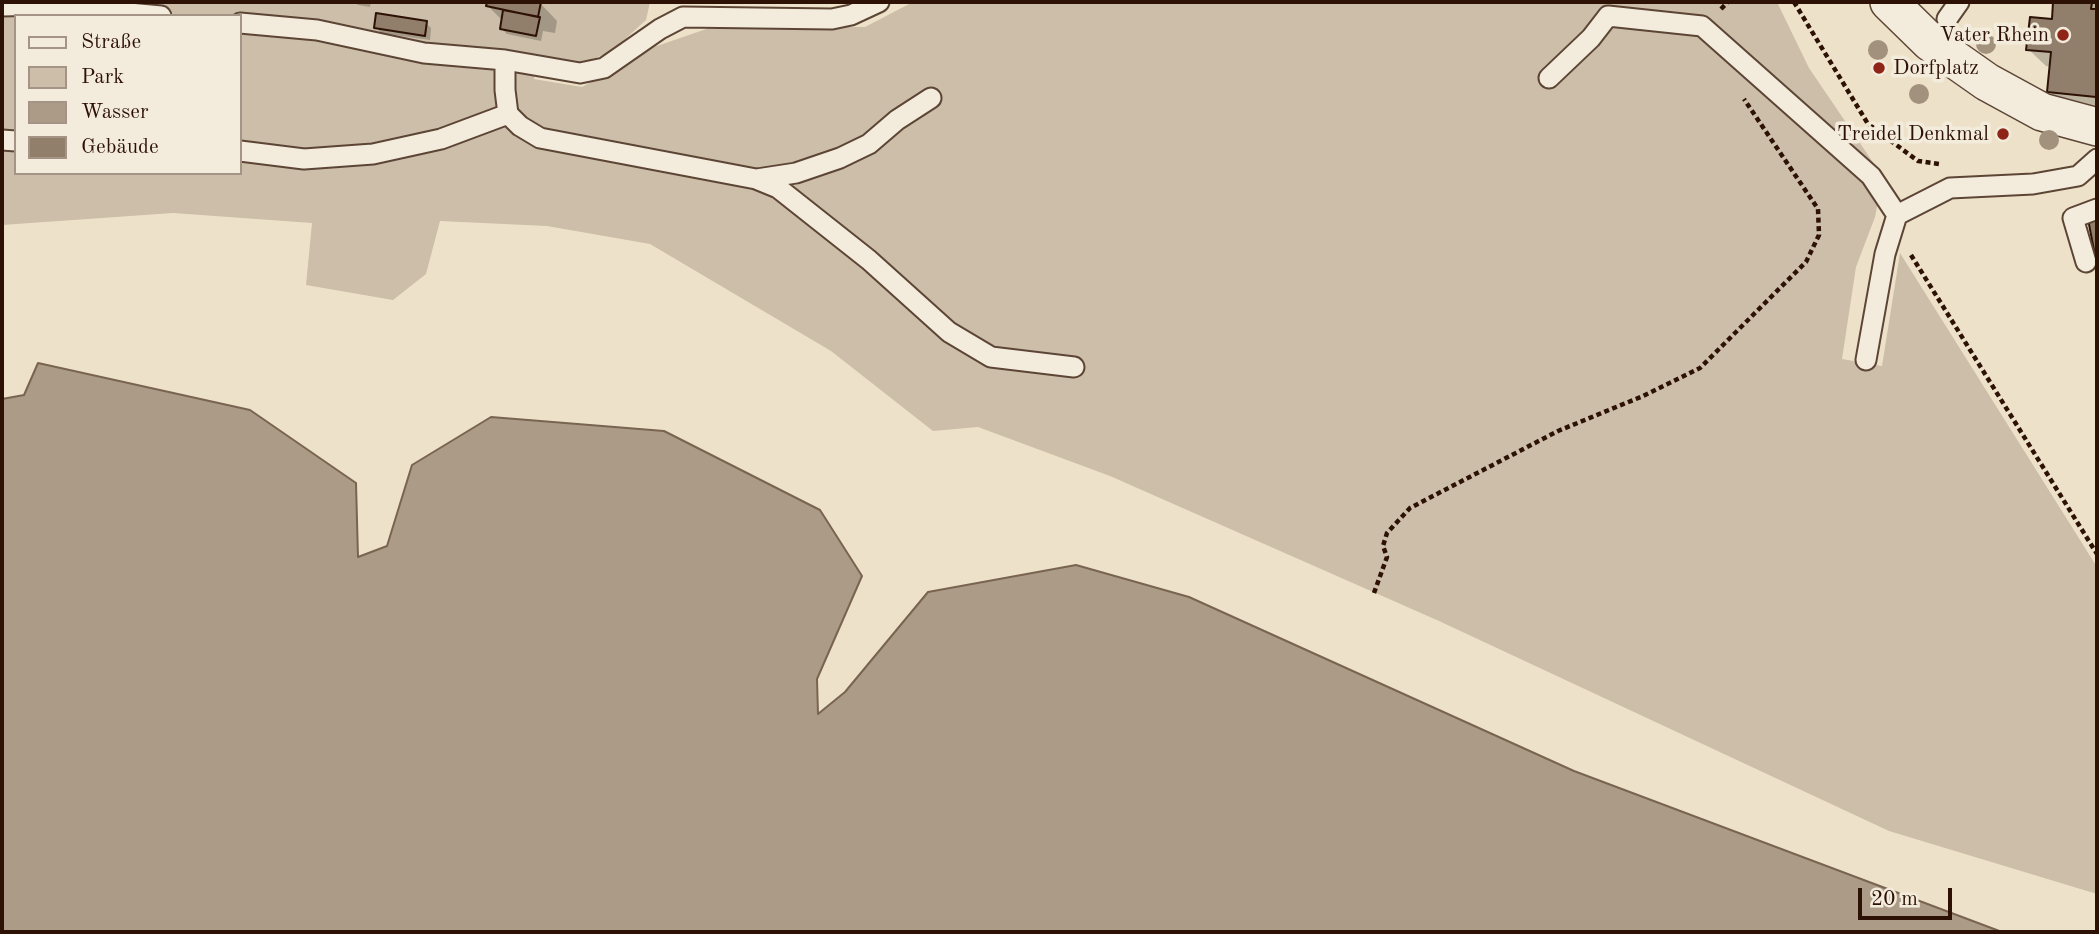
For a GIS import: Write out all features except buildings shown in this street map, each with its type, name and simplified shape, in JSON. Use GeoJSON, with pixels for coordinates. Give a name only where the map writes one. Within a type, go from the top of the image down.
{"type":"FeatureCollection","features":[{"type":"Feature","properties":{"kind":"street"},"geometry":{"type":"LineString","coordinates":[[1889,2],[1930,42],[1987,82],[2042,112],[2097,127]]}},
{"type":"Feature","properties":{"kind":"lane"},"geometry":{"type":"LineString","coordinates":[[242,23],[317,30],[424,53],[505,60],[580,73],[604,68],[660,29],[683,17],[832,19],[851,15],[879,2]]}},
{"type":"Feature","properties":{"kind":"lane"},"geometry":{"type":"LineString","coordinates":[[1947,19],[1959,2]]}},
{"type":"Feature","properties":{"kind":"lane"},"geometry":{"type":"LineString","coordinates":[[2,6],[43,5],[140,14]]}},
{"type":"Feature","properties":{"kind":"lane"},"geometry":{"type":"LineString","coordinates":[[1549,78],[1591,37],[1608,16],[1702,26],[1871,176],[1897,215]]}},
{"type":"Feature","properties":{"kind":"lane"},"geometry":{"type":"LineString","coordinates":[[505,60],[508,114],[520,126],[540,138],[756,179],[778,188],[869,260],[949,332],[992,357],[1074,367]]}},
{"type":"Feature","properties":{"kind":"lane"},"geometry":{"type":"LineString","coordinates":[[756,179],[796,173],[860,149],[931,98]]}},
{"type":"Feature","properties":{"kind":"lane"},"geometry":{"type":"LineString","coordinates":[[242,151],[304,159],[373,153],[441,139],[508,114]]}},
{"type":"Feature","properties":{"kind":"lane"},"geometry":{"type":"LineString","coordinates":[[1866,360],[1885,254],[1897,215],[1950,188],[2033,184],[2078,176],[2097,159]]}},
{"type":"Feature","properties":{"kind":"lane"},"geometry":{"type":"LineString","coordinates":[[2086,262],[2073,218],[2097,209]]}},
{"type":"Feature","properties":{"kind":"path"},"geometry":{"type":"LineString","coordinates":[[1794,2],[1868,124],[1918,161],[1971,169],[1984,185]]}},
{"type":"Feature","properties":{"kind":"path"},"geometry":{"type":"LineString","coordinates":[[1374,593],[1387,557],[1384,545],[1387,533],[1410,508],[1558,432],[1643,396],[1700,368],[1806,262],[1819,235],[1818,209],[1742,97]]}},
{"type":"Feature","properties":{"kind":"path"},"geometry":{"type":"LineString","coordinates":[[1897,215],[1902,242],[2097,554]]}},
{"type":"Feature","properties":{"kind":"green space"},"geometry":{"type":"Polygon","coordinates":[[[2,2],[650,2],[646,20],[612,51],[579,65],[536,65],[534,79],[582,87],[654,47],[715,26],[865,27],[913,2],[1777,2],[1809,68],[1883,177],[1875,217],[1856,267],[1842,359],[1882,366],[1900,253],[2097,567],[2097,894],[1889,831],[1439,621],[1110,476],[978,427],[933,431],[831,351],[650,244],[547,226],[440,221],[426,274],[393,300],[306,285],[312,223],[173,213],[2,225],[2,2]]]}},
{"type":"Feature","properties":{"kind":"water"},"geometry":{"type":"Polygon","coordinates":[[[38,363],[250,410],[356,483],[358,557],[387,546],[412,465],[491,417],[664,431],[820,510],[862,576],[817,679],[818,714],[845,692],[928,592],[1076,565],[1189,597],[1574,771],[2002,932],[2,932],[2,399],[24,395],[38,363]]]}},
{"type":"Feature","properties":{"kind":"place","name":"Vater Rhein"},"geometry":{"type":"Point","coordinates":[2063,35]}},
{"type":"Feature","properties":{"kind":"place","name":"Dorfplatz"},"geometry":{"type":"Point","coordinates":[1879,68]}},
{"type":"Feature","properties":{"kind":"place","name":"Treidel Denkmal"},"geometry":{"type":"Point","coordinates":[2003,134]}}]}
